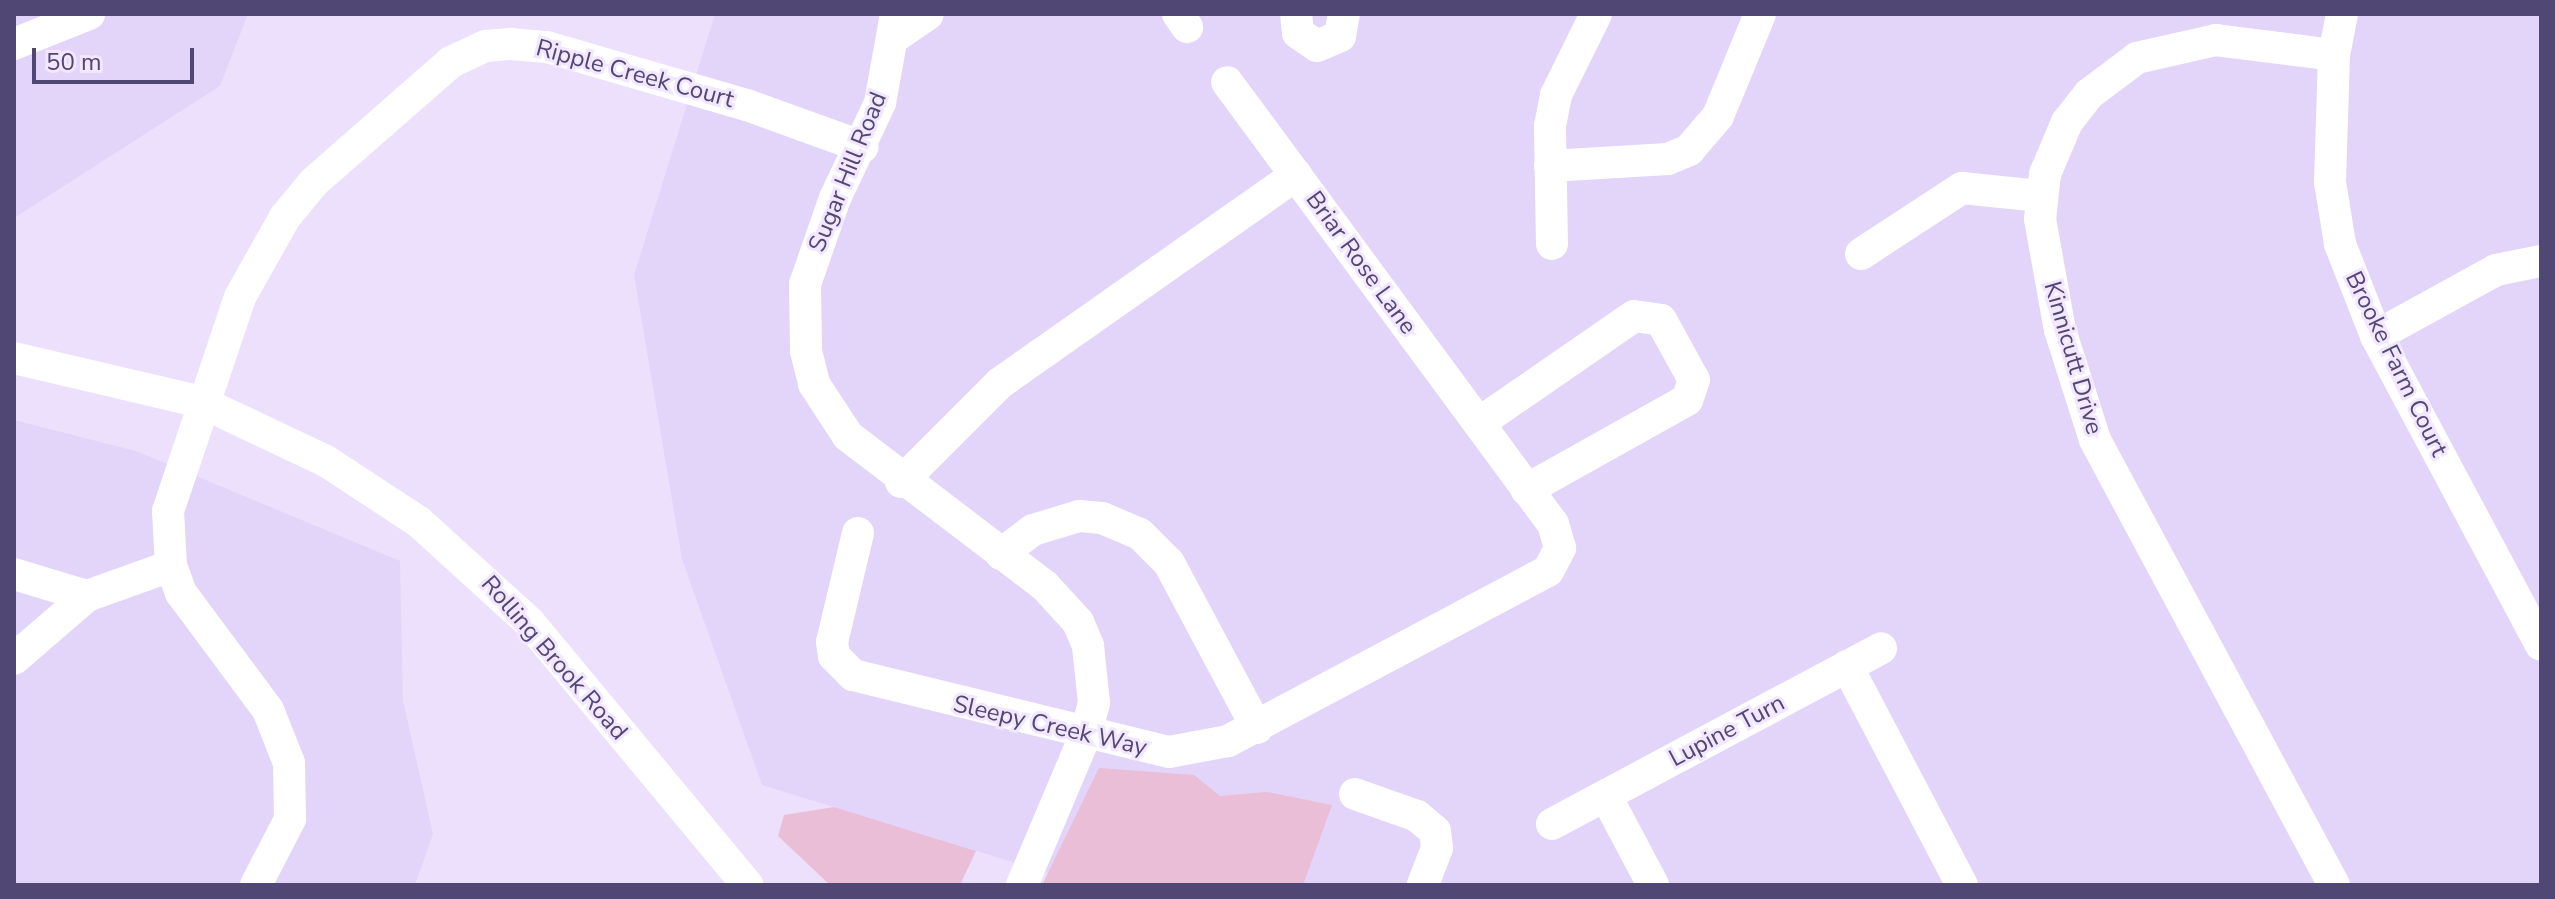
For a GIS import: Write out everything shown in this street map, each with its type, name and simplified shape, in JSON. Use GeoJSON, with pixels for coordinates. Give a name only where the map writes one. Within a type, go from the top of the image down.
{"type":"FeatureCollection","features":[{"type":"Feature","properties":{"kind":"street"},"geometry":{"type":"LineString","coordinates":[[14,44],[89,14]]}},
{"type":"Feature","properties":{"kind":"street","name":"Sugar Hill Road"},"geometry":{"type":"LineString","coordinates":[[928,14],[894,26],[880,103],[863,147],[817,240],[805,284],[806,351],[814,384],[841,427],[901,482],[1045,586],[1078,622],[1094,671],[1085,736]]}},
{"type":"Feature","properties":{"kind":"street"},"geometry":{"type":"LineString","coordinates":[[1296,14],[1298,33],[1317,46],[1340,36],[1344,14]]}},
{"type":"Feature","properties":{"kind":"street"},"geometry":{"type":"LineString","coordinates":[[1552,244],[1550,166],[1556,95],[1596,14]]}},
{"type":"Feature","properties":{"kind":"street"},"geometry":{"type":"LineString","coordinates":[[1550,166],[1668,159],[1689,150],[1718,116],[1760,14]]}},
{"type":"Feature","properties":{"kind":"street","name":"Brooke Farm Court"},"geometry":{"type":"LineString","coordinates":[[2342,14],[2334,55],[2332,199],[2357,295],[2541,645]]}},
{"type":"Feature","properties":{"kind":"street","name":"Kinnicutt Drive"},"geometry":{"type":"LineString","coordinates":[[2334,55],[2216,40],[2165,47],[2137,58],[2089,94],[2067,122],[2041,196],[2060,330],[2095,440],[2334,885]]}},
{"type":"Feature","properties":{"kind":"street","name":"Ripple Creek Court"},"geometry":{"type":"LineString","coordinates":[[171,566],[174,479],[240,297],[285,217],[314,182],[430,78],[486,46],[547,47],[747,105],[863,147]]}},
{"type":"Feature","properties":{"kind":"street"},"geometry":{"type":"LineString","coordinates":[[1227,82],[1296,175]]}},
{"type":"Feature","properties":{"kind":"street","name":"Briar Rose Lane"},"geometry":{"type":"LineString","coordinates":[[901,482],[1000,383],[1296,175],[1553,524],[1560,548],[1548,571],[1511,594]]}},
{"type":"Feature","properties":{"kind":"street"},"geometry":{"type":"LineString","coordinates":[[1861,254],[1962,188],[2041,196]]}},
{"type":"Feature","properties":{"kind":"street"},"geometry":{"type":"LineString","coordinates":[[2376,336],[2496,270],[2541,261]]}},
{"type":"Feature","properties":{"kind":"street"},"geometry":{"type":"LineString","coordinates":[[1479,423],[1634,316],[1661,320],[1694,380],[1687,400],[1526,490]]}},
{"type":"Feature","properties":{"kind":"street","name":"Rolling Brook Road"},"geometry":{"type":"LineString","coordinates":[[14,358],[201,402],[367,485],[471,566],[529,622],[747,885]]}},
{"type":"Feature","properties":{"kind":"street"},"geometry":{"type":"LineString","coordinates":[[1001,554],[1033,530],[1079,516],[1102,518],[1140,534],[1169,563],[1257,728]]}},
{"type":"Feature","properties":{"kind":"street","name":"Sleepy Creek Way"},"geometry":{"type":"LineString","coordinates":[[858,533],[833,633],[842,667],[1085,736],[1169,752],[1228,741],[1257,728],[1511,594]]}},
{"type":"Feature","properties":{"kind":"street"},"geometry":{"type":"LineString","coordinates":[[14,659],[87,596],[171,566],[198,621],[268,710],[289,763],[290,819],[256,885]]}},
{"type":"Feature","properties":{"kind":"street"},"geometry":{"type":"LineString","coordinates":[[14,574],[87,596]]}},
{"type":"Feature","properties":{"kind":"street","name":"Lupine Turn"},"geometry":{"type":"LineString","coordinates":[[1552,824],[1607,798],[1881,648]]}},
{"type":"Feature","properties":{"kind":"street"},"geometry":{"type":"LineString","coordinates":[[1847,666],[1962,885]]}},
{"type":"Feature","properties":{"kind":"street"},"geometry":{"type":"LineString","coordinates":[[1022,885],[1085,736]]}},
{"type":"Feature","properties":{"kind":"street"},"geometry":{"type":"LineString","coordinates":[[1355,794],[1428,822],[1437,848],[1423,885]]}},
{"type":"Feature","properties":{"kind":"street"},"geometry":{"type":"LineString","coordinates":[[1607,798],[1653,885]]}},
{"type":"Feature","properties":{"kind":"shaded area"},"geometry":{"type":"Polygon","coordinates":[[[14,14],[248,14],[220,86],[14,218],[14,14]]]}},
{"type":"Feature","properties":{"kind":"shaded area"},"geometry":{"type":"Polygon","coordinates":[[[715,14],[2541,14],[2541,885],[1087,885],[762,785],[682,559],[634,275],[715,14]]]}},
{"type":"Feature","properties":{"kind":"shaded area"},"geometry":{"type":"Polygon","coordinates":[[[14,420],[136,451],[400,561],[403,701],[433,834],[415,885],[14,885],[14,420]]]}},
{"type":"Feature","properties":{"kind":"shaded area"},"geometry":{"type":"Polygon","coordinates":[[[1099,768],[1194,775],[1220,796],[1267,792],[1332,805],[1303,885],[1042,885],[1099,768]]]}},
{"type":"Feature","properties":{"kind":"shaded area"},"geometry":{"type":"Polygon","coordinates":[[[834,807],[976,851],[960,885],[830,885],[778,836],[784,815],[834,807]]]}}]}
